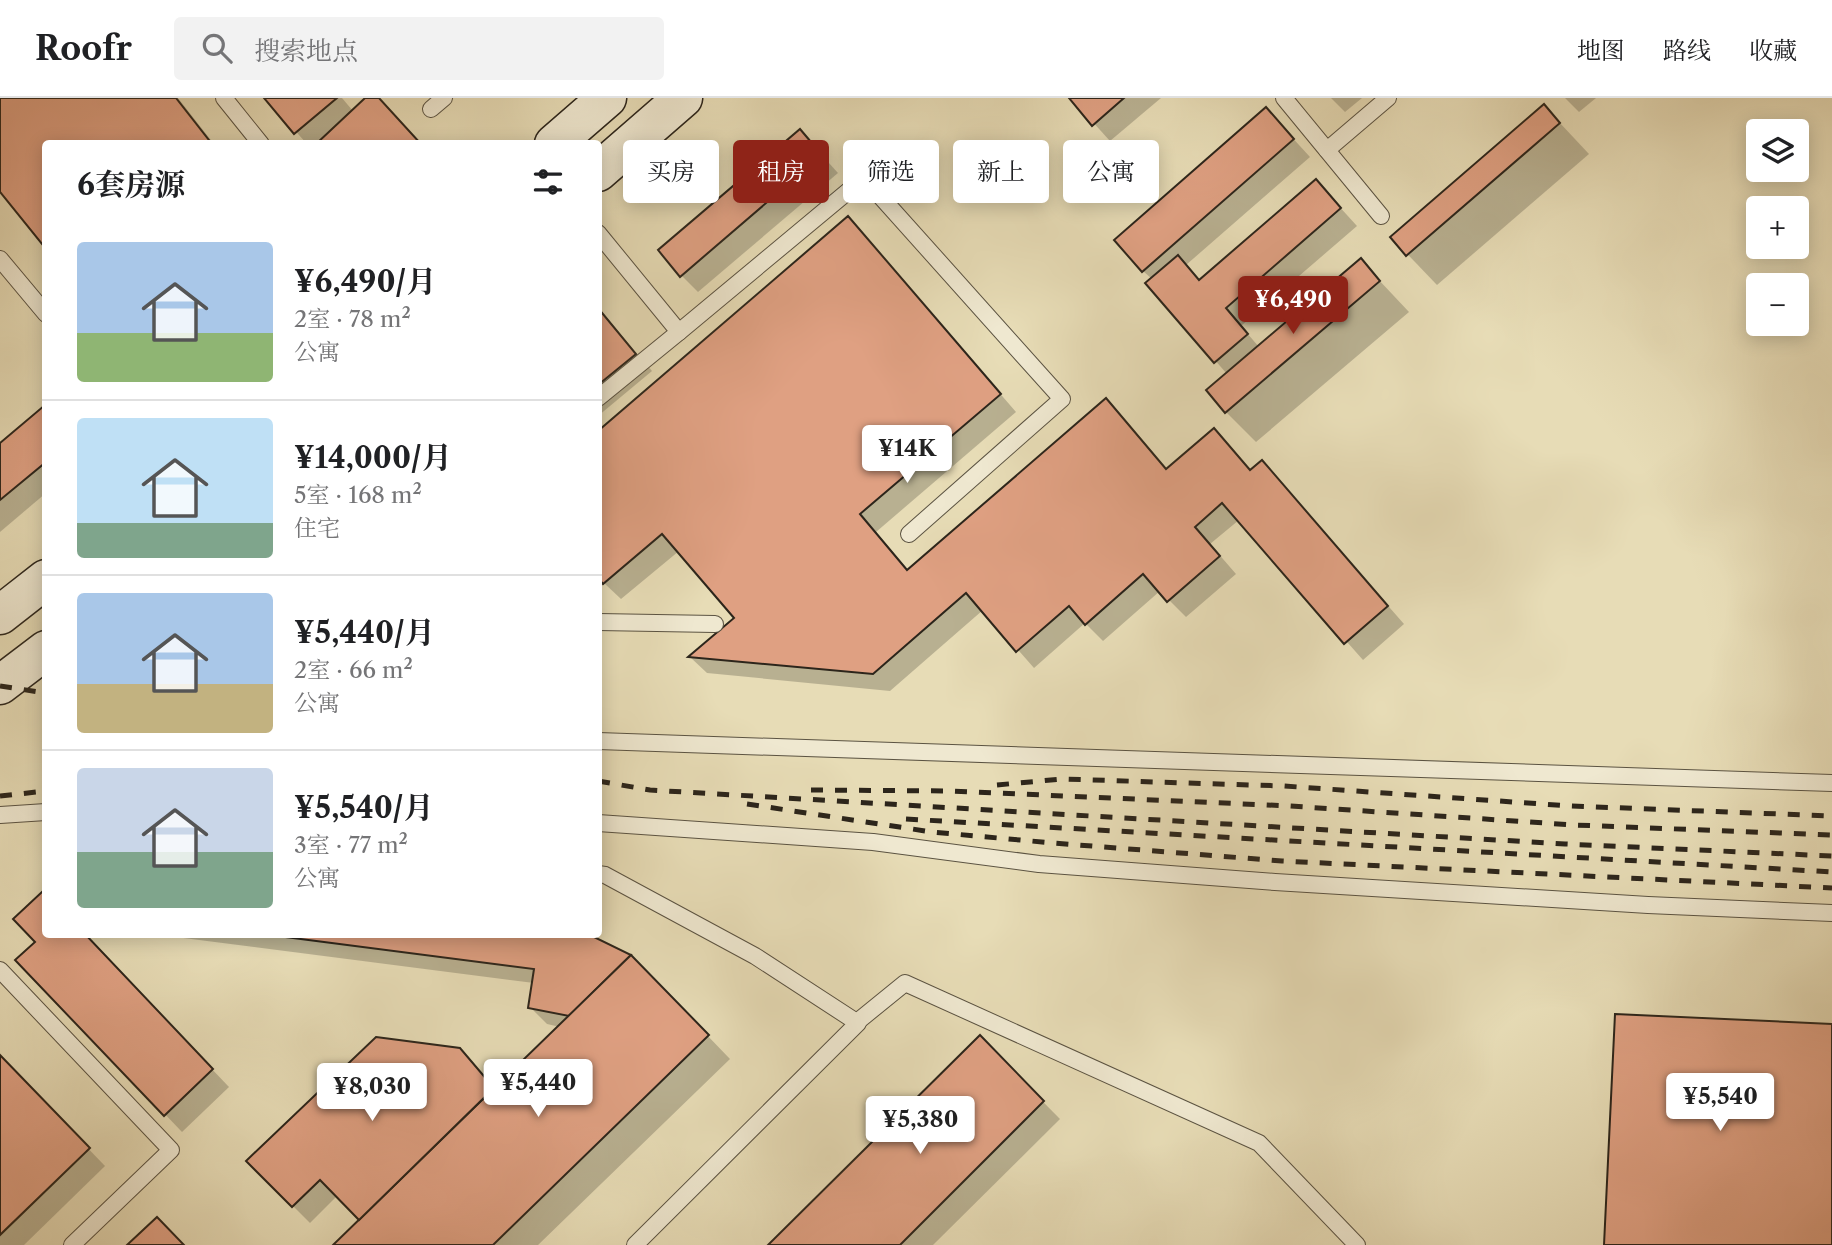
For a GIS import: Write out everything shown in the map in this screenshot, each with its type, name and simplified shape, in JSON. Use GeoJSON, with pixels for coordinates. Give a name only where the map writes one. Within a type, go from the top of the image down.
{"type":"FeatureCollection","features":[{"type":"Feature","properties":{"kind":"main road"},"geometry":{"type":"LineString","coordinates":[[559,140],[607,98]]}},
{"type":"Feature","properties":{"kind":"main road"},"geometry":{"type":"LineString","coordinates":[[602,169],[683,98]]}},
{"type":"Feature","properties":{"kind":"main road"},"geometry":{"type":"LineString","coordinates":[[0,615],[42,582]]}},
{"type":"Feature","properties":{"kind":"main road"},"geometry":{"type":"LineString","coordinates":[[0,685],[42,653]]}},
{"type":"Feature","properties":{"kind":"lane"},"geometry":{"type":"LineString","coordinates":[[224,98],[258,140]]}},
{"type":"Feature","properties":{"kind":"lane"},"geometry":{"type":"LineString","coordinates":[[431,109],[444,98]]}},
{"type":"Feature","properties":{"kind":"lane"},"geometry":{"type":"LineString","coordinates":[[1284,98],[1381,216]]}},
{"type":"Feature","properties":{"kind":"lane"},"geometry":{"type":"LineString","coordinates":[[1327,150],[1388,98]]}},
{"type":"Feature","properties":{"kind":"lane"},"geometry":{"type":"LineString","coordinates":[[602,395],[864,178],[1062,399],[909,534]]}},
{"type":"Feature","properties":{"kind":"lane"},"geometry":{"type":"LineString","coordinates":[[602,238],[679,332]]}},
{"type":"Feature","properties":{"kind":"lane"},"geometry":{"type":"LineString","coordinates":[[0,258],[42,309]]}},
{"type":"Feature","properties":{"kind":"lane"},"geometry":{"type":"LineString","coordinates":[[602,622],[715,624]]}},
{"type":"Feature","properties":{"kind":"lane"},"geometry":{"type":"LineString","coordinates":[[602,741],[1832,783]]}},
{"type":"Feature","properties":{"kind":"lane"},"geometry":{"type":"LineString","coordinates":[[0,815],[42,812]]}},
{"type":"Feature","properties":{"kind":"lane"},"geometry":{"type":"LineString","coordinates":[[602,823],[873,842],[1039,864],[1275,882],[1832,913]]}},
{"type":"Feature","properties":{"kind":"lane"},"geometry":{"type":"LineString","coordinates":[[602,875],[755,956],[857,1022]]}},
{"type":"Feature","properties":{"kind":"lane"},"geometry":{"type":"LineString","coordinates":[[0,970],[172,1150],[72,1245]]}},
{"type":"Feature","properties":{"kind":"lane"},"geometry":{"type":"LineString","coordinates":[[639,1243],[857,1022],[905,984],[1259,1143],[1357,1245]]}},
{"type":"Feature","properties":{"kind":"building"},"geometry":{"type":"Polygon","coordinates":[[[0,98],[176,98],[209,140],[42,140],[42,244],[0,192],[0,98]]]}},
{"type":"Feature","properties":{"kind":"building"},"geometry":{"type":"Polygon","coordinates":[[[264,98],[337,98],[294,134],[264,98]]]}},
{"type":"Feature","properties":{"kind":"building"},"geometry":{"type":"Polygon","coordinates":[[[365,98],[379,98],[417,140],[320,140],[365,98]]]}},
{"type":"Feature","properties":{"kind":"building"},"geometry":{"type":"Polygon","coordinates":[[[1069,98],[1124,98],[1092,126],[1069,98]]]}},
{"type":"Feature","properties":{"kind":"building"},"geometry":{"type":"Polygon","coordinates":[[[1544,104],[1560,123],[1406,256],[1390,237],[1544,104]]]}},
{"type":"Feature","properties":{"kind":"building"},"geometry":{"type":"Polygon","coordinates":[[[1266,107],[1294,139],[1142,272],[1114,240],[1266,107]]]}},
{"type":"Feature","properties":{"kind":"building"},"geometry":{"type":"Polygon","coordinates":[[[800,129],[809,140],[787,140],[800,129]]]}},
{"type":"Feature","properties":{"kind":"building"},"geometry":{"type":"Polygon","coordinates":[[[1316,179],[1341,208],[1226,308],[1248,334],[1214,363],[1145,283],[1178,255],[1199,280],[1316,179]]]}},
{"type":"Feature","properties":{"kind":"building"},"geometry":{"type":"Polygon","coordinates":[[[733,186],[733,203],[766,203],[680,277],[658,250],[713,203],[719,203],[719,198],[733,186]]]}},
{"type":"Feature","properties":{"kind":"building"},"geometry":{"type":"Polygon","coordinates":[[[848,216],[1001,394],[860,514],[907,570],[1106,398],[1166,469],[1214,428],[1250,470],[1262,460],[1388,606],[1344,644],[1222,503],[1195,527],[1220,556],[1167,602],[1143,574],[1085,625],[1069,606],[1016,652],[966,593],[873,674],[688,657],[734,618],[662,534],[602,583],[602,428],[848,216]]]}},
{"type":"Feature","properties":{"kind":"building"},"geometry":{"type":"Polygon","coordinates":[[[1361,258],[1380,281],[1225,413],[1206,390],[1361,258]]]}},
{"type":"Feature","properties":{"kind":"building"},"geometry":{"type":"Polygon","coordinates":[[[602,313],[636,354],[602,382],[602,313]]]}},
{"type":"Feature","properties":{"kind":"building"},"geometry":{"type":"Polygon","coordinates":[[[42,408],[42,465],[0,500],[0,443],[42,408]]]}},
{"type":"Feature","properties":{"kind":"building"},"geometry":{"type":"Polygon","coordinates":[[[42,892],[42,938],[89,938],[213,1069],[164,1116],[15,960],[35,942],[13,919],[42,892]]]}},
{"type":"Feature","properties":{"kind":"building"},"geometry":{"type":"Polygon","coordinates":[[[293,938],[596,938],[631,955],[569,1016],[528,1008],[534,969],[293,938]]]}},
{"type":"Feature","properties":{"kind":"building"},"geometry":{"type":"Polygon","coordinates":[[[631,955],[709,1035],[493,1245],[333,1245],[631,955]]]}},
{"type":"Feature","properties":{"kind":"building"},"geometry":{"type":"Polygon","coordinates":[[[1615,1014],[1832,1024],[1832,1245],[1604,1245],[1615,1014]]]}},
{"type":"Feature","properties":{"kind":"building"},"geometry":{"type":"Polygon","coordinates":[[[980,1035],[1044,1101],[900,1245],[768,1245],[980,1035]]]}},
{"type":"Feature","properties":{"kind":"building"},"geometry":{"type":"Polygon","coordinates":[[[376,1037],[460,1048],[494,1088],[359,1220],[320,1180],[292,1207],[246,1161],[376,1037]]]}},
{"type":"Feature","properties":{"kind":"building"},"geometry":{"type":"Polygon","coordinates":[[[0,1055],[90,1148],[0,1235],[0,1055]]]}},
{"type":"Feature","properties":{"kind":"building"},"geometry":{"type":"Polygon","coordinates":[[[157,1217],[184,1245],[127,1245],[157,1217]]]}},
{"type":"Feature","properties":{"kind":"railway"},"geometry":{"type":"LineString","coordinates":[[0,686],[42,692]]}},
{"type":"Feature","properties":{"kind":"railway"},"geometry":{"type":"LineString","coordinates":[[997,785],[1061,779],[1284,786],[1571,806],[1832,816]]}},
{"type":"Feature","properties":{"kind":"railway"},"geometry":{"type":"LineString","coordinates":[[602,782],[650,790],[1565,844],[1832,856]]}},
{"type":"Feature","properties":{"kind":"railway"},"geometry":{"type":"LineString","coordinates":[[811,790],[952,791],[1290,806],[1574,825],[1832,835]]}},
{"type":"Feature","properties":{"kind":"railway"},"geometry":{"type":"LineString","coordinates":[[0,796],[42,791]]}},
{"type":"Feature","properties":{"kind":"railway"},"geometry":{"type":"LineString","coordinates":[[747,804],[932,832],[1282,861],[1832,888]]}},
{"type":"Feature","properties":{"kind":"railway"},"geometry":{"type":"LineString","coordinates":[[906,819],[1832,872]]}}]}
